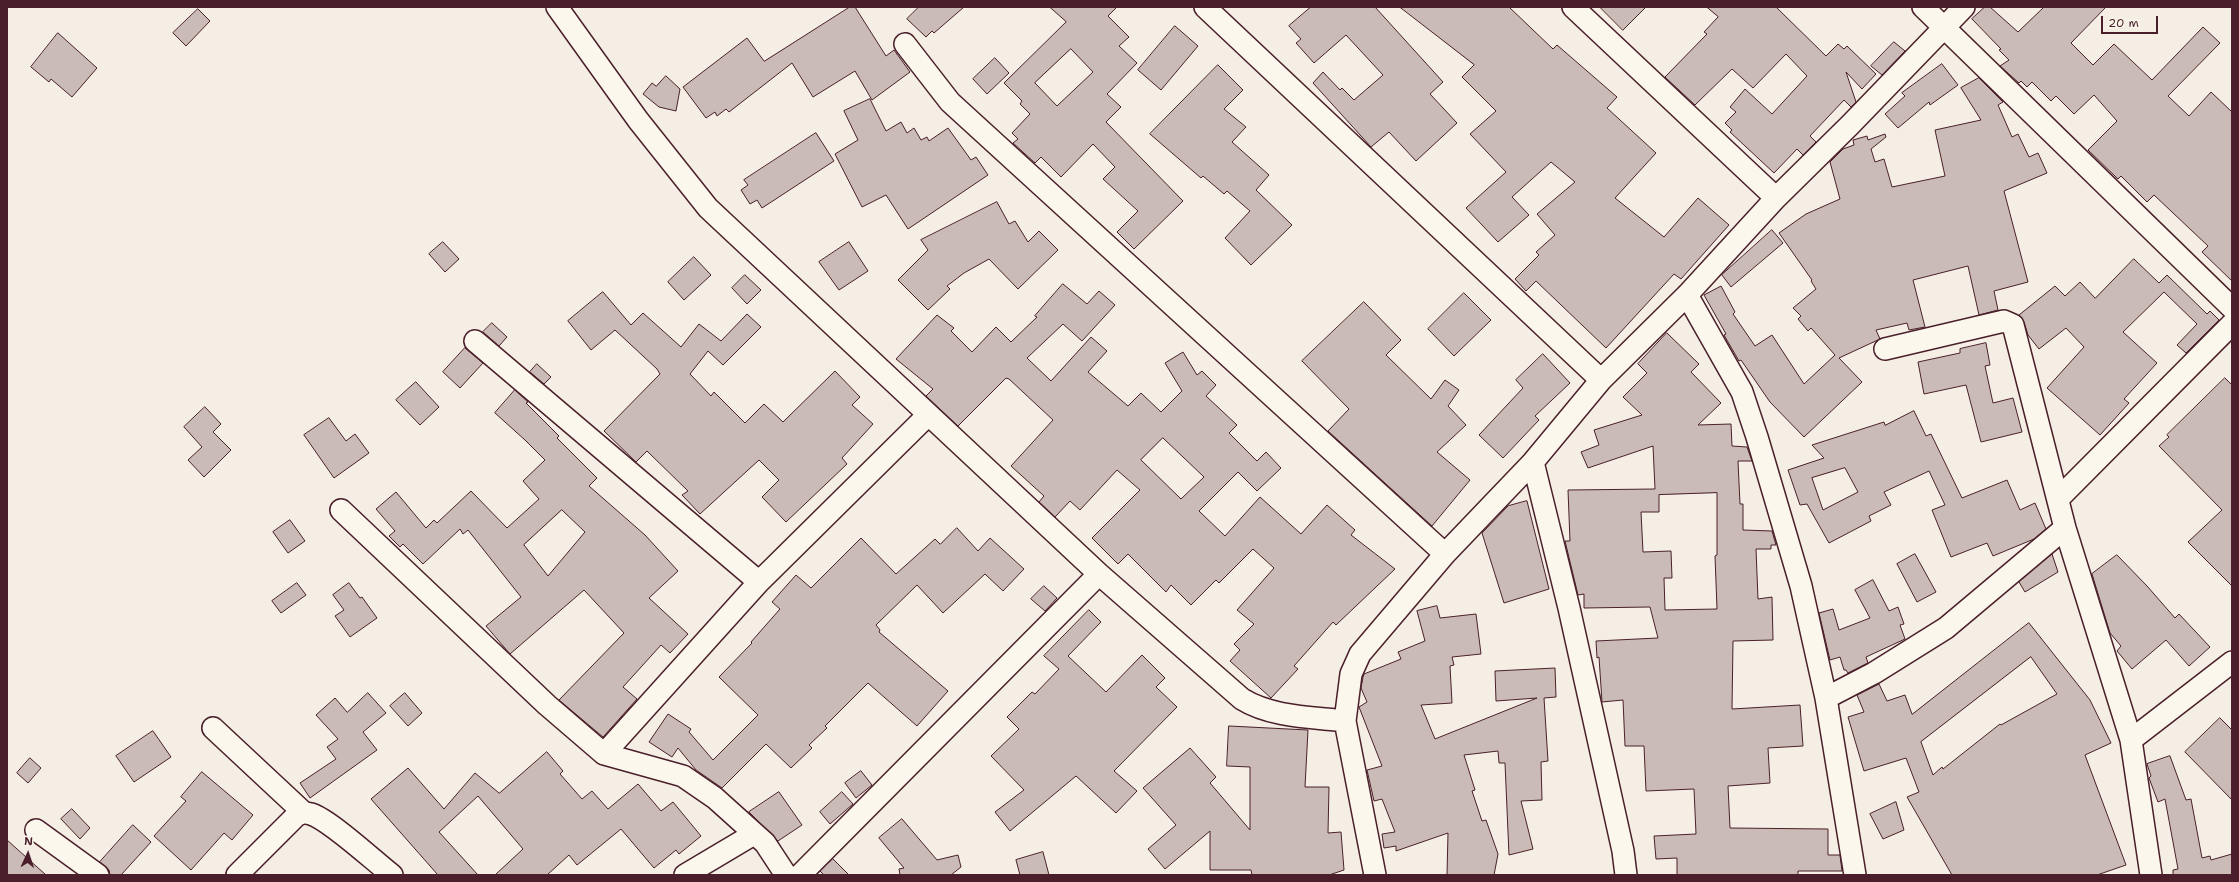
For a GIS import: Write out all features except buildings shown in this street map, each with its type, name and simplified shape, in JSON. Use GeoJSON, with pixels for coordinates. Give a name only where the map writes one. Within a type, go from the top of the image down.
{"type":"FeatureCollection","features":[{"type":"Feature","properties":{"kind":"street"},"geometry":{"type":"LineString","coordinates":[[557,7],[638,120],[708,208],[1099,574],[1242,698],[1253,705],[1267,710],[1345,721]]}},
{"type":"Feature","properties":{"kind":"street"},"geometry":{"type":"LineString","coordinates":[[1205,7],[1601,380]]}},
{"type":"Feature","properties":{"kind":"street"},"geometry":{"type":"LineString","coordinates":[[1573,7],[1776,198]]}},
{"type":"Feature","properties":{"kind":"street"},"geometry":{"type":"LineString","coordinates":[[1923,7],[2232,308]]}},
{"type":"Feature","properties":{"kind":"street"},"geometry":{"type":"LineString","coordinates":[[1375,875],[1345,721],[1351,674],[1360,654],[1445,554],[1532,462],[1601,380],[1687,295],[1776,198],[1964,7]]}},
{"type":"Feature","properties":{"kind":"street"},"geometry":{"type":"LineString","coordinates":[[905,44],[950,102],[1445,554]]}},
{"type":"Feature","properties":{"kind":"street"},"geometry":{"type":"LineString","coordinates":[[1687,295],[1742,392],[1758,437],[1801,586],[1826,698],[1855,875]]}},
{"type":"Feature","properties":{"kind":"street"},"geometry":{"type":"LineString","coordinates":[[1885,349],[2004,321],[2013,325],[2065,528],[2131,740],[2151,875]]}},
{"type":"Feature","properties":{"kind":"street"},"geometry":{"type":"LineString","coordinates":[[2058,499],[2232,324]]}},
{"type":"Feature","properties":{"kind":"street"},"geometry":{"type":"LineString","coordinates":[[475,341],[759,582]]}},
{"type":"Feature","properties":{"kind":"street"},"geometry":{"type":"LineString","coordinates":[[604,754],[759,582],[928,414]]}},
{"type":"Feature","properties":{"kind":"street"},"geometry":{"type":"LineString","coordinates":[[1532,462],[1569,608],[1623,851],[1626,875]]}},
{"type":"Feature","properties":{"kind":"street"},"geometry":{"type":"LineString","coordinates":[[341,510],[547,705],[604,754],[683,776],[715,798],[765,843],[786,875]]}},
{"type":"Feature","properties":{"kind":"street"},"geometry":{"type":"LineString","coordinates":[[1826,698],[1874,673],[1946,628],[2065,528]]}},
{"type":"Feature","properties":{"kind":"street"},"geometry":{"type":"LineString","coordinates":[[800,875],[1099,574]]}},
{"type":"Feature","properties":{"kind":"street"},"geometry":{"type":"LineString","coordinates":[[2131,740],[2232,662]]}},
{"type":"Feature","properties":{"kind":"street"},"geometry":{"type":"LineString","coordinates":[[213,728],[303,812],[312,814],[324,821],[392,875]]}},
{"type":"Feature","properties":{"kind":"street"},"geometry":{"type":"LineString","coordinates":[[237,875],[296,816],[303,812]]}},
{"type":"Feature","properties":{"kind":"street"},"geometry":{"type":"LineString","coordinates":[[36,830],[98,875]]}},
{"type":"Feature","properties":{"kind":"street"},"geometry":{"type":"LineString","coordinates":[[685,875],[754,834]]}}]}
